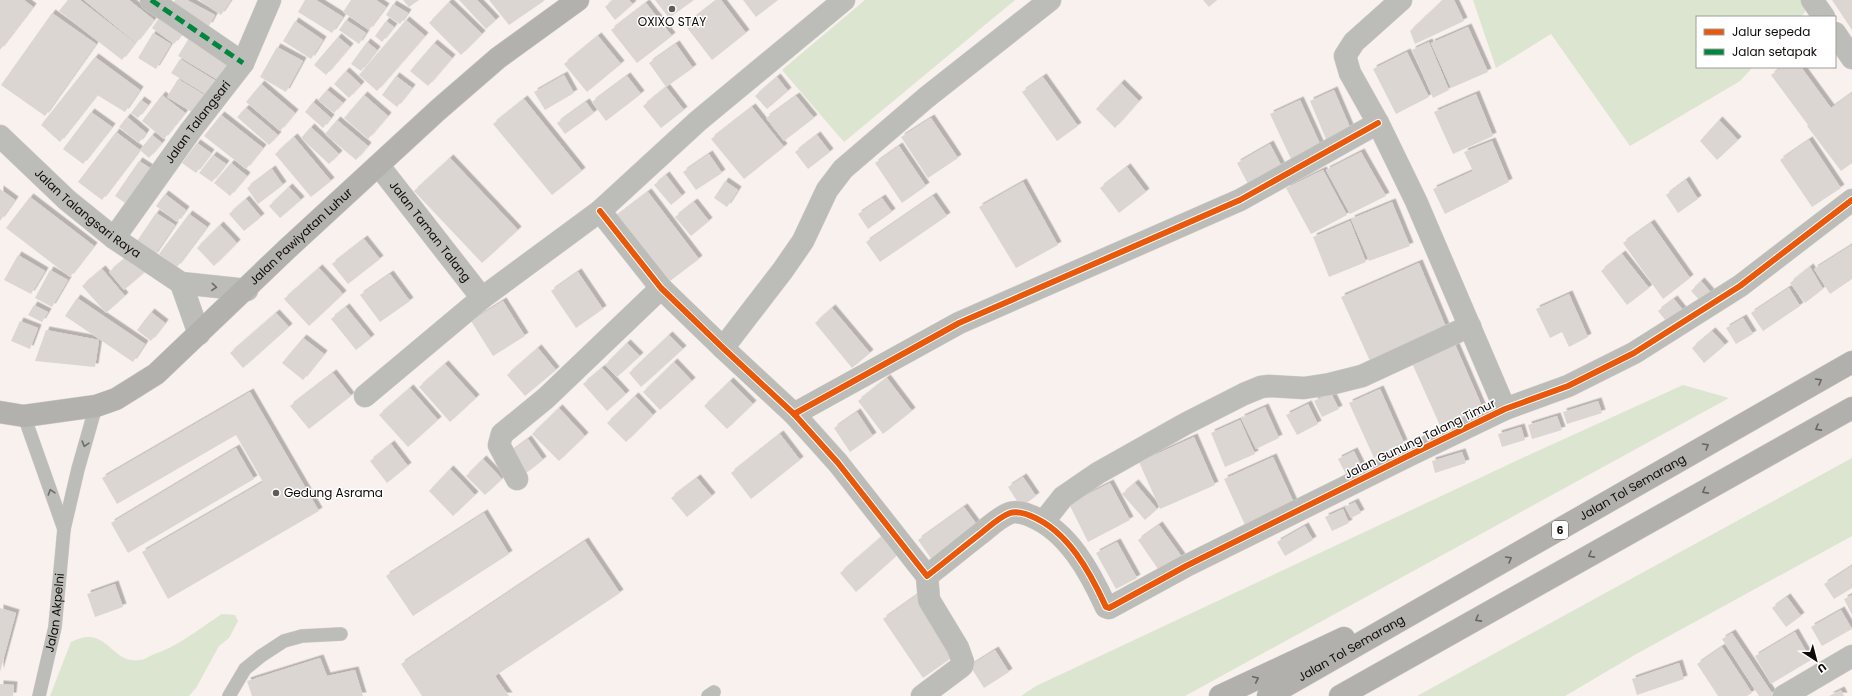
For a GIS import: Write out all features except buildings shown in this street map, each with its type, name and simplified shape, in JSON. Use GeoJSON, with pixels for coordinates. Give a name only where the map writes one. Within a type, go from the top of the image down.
{"type":"FeatureCollection","features":[{"type":"Feature","properties":{"kind":"highway","name":"Jalan Tol Semarang"},"geometry":{"type":"LineString","coordinates":[[1268,696],[1852,362]]}},
{"type":"Feature","properties":{"kind":"highway"},"geometry":{"type":"LineString","coordinates":[[1340,696],[1852,408]]}},
{"type":"Feature","properties":{"kind":"highway"},"geometry":{"type":"LineString","coordinates":[[1220,696],[1405,608],[1480,576]]}},
{"type":"Feature","properties":{"kind":"main road","name":"Jalan Pawiyatan Luhur"},"geometry":{"type":"LineString","coordinates":[[0,412],[24,416],[96,406],[116,399],[156,374],[438,110],[498,58],[578,0]]}},
{"type":"Feature","properties":{"kind":"street"},"geometry":{"type":"LineString","coordinates":[[151,0],[243,63]]}},
{"type":"Feature","properties":{"kind":"street","name":"Jalan Talangsari"},"geometry":{"type":"LineString","coordinates":[[114,238],[191,130],[243,63],[270,0]]}},
{"type":"Feature","properties":{"kind":"street"},"geometry":{"type":"LineString","coordinates":[[365,396],[482,298],[600,211],[698,122],[844,0]]}},
{"type":"Feature","properties":{"kind":"street"},"geometry":{"type":"LineString","coordinates":[[723,348],[784,270],[803,241],[826,190],[843,169],[927,97],[1050,0]]}},
{"type":"Feature","properties":{"kind":"street"},"geometry":{"type":"LineString","coordinates":[[1401,0],[1354,42],[1346,56],[1350,72],[1378,123],[1416,201],[1505,409]]}},
{"type":"Feature","properties":{"kind":"street"},"geometry":{"type":"LineString","coordinates":[[1812,0],[1823,16]]}},
{"type":"Feature","properties":{"kind":"street"},"geometry":{"type":"LineString","coordinates":[[1836,34],[1852,58]]}},
{"type":"Feature","properties":{"kind":"street"},"geometry":{"type":"LineString","coordinates":[[794,414],[959,323],[1240,200],[1378,123]]}},
{"type":"Feature","properties":{"kind":"street","name":"Jalan Talangsari Raya"},"geometry":{"type":"LineString","coordinates":[[0,136],[67,200],[114,238],[181,283],[246,290]]}},
{"type":"Feature","properties":{"kind":"street","name":"Jalan Taman Talang"},"geometry":{"type":"LineString","coordinates":[[379,166],[482,298]]}},
{"type":"Feature","properties":{"kind":"street","name":"Jalan Gunung Talang Timur"},"geometry":{"type":"LineString","coordinates":[[1044,521],[1065,539],[1077,554],[1106,607],[1112,606],[1186,566],[1505,409],[1568,386],[1634,353],[1740,286],[1852,200]]}},
{"type":"Feature","properties":{"kind":"street"},"geometry":{"type":"LineString","coordinates":[[600,211],[661,288],[794,414],[838,463],[927,576],[929,600],[958,648],[964,662],[962,666],[922,696]]}},
{"type":"Feature","properties":{"kind":"street"},"geometry":{"type":"LineString","coordinates":[[181,283],[198,334]]}},
{"type":"Feature","properties":{"kind":"street"},"geometry":{"type":"LineString","coordinates":[[517,479],[499,445],[502,434],[546,398],[661,288]]}},
{"type":"Feature","properties":{"kind":"street"},"geometry":{"type":"LineString","coordinates":[[927,576],[992,524],[1011,512],[1026,514],[1044,521],[1063,497],[1098,473],[1185,424],[1244,394],[1261,387],[1270,386],[1304,388],[1330,384],[1362,376],[1470,326]]}},
{"type":"Feature","properties":{"kind":"street"},"geometry":{"type":"LineString","coordinates":[[1784,696],[1852,656]]}},
{"type":"Feature","properties":{"kind":"lane","name":"Jalan Akpelni"},"geometry":{"type":"LineString","coordinates":[[39,696],[55,627],[64,529],[78,469],[96,406]]}},
{"type":"Feature","properties":{"kind":"lane","name":"Jalan Akpelni"},"geometry":{"type":"LineString","coordinates":[[24,416],[64,529]]}},
{"type":"Feature","properties":{"kind":"lane"},"geometry":{"type":"LineString","coordinates":[[229,696],[245,669],[261,656],[284,642],[302,636],[341,634]]}},
{"type":"Feature","properties":{"kind":"green space"},"geometry":{"type":"Polygon","coordinates":[[[865,0],[1015,0],[844,142],[782,70],[865,0]]]}},
{"type":"Feature","properties":{"kind":"green space"},"geometry":{"type":"Polygon","coordinates":[[[1473,0],[1806,0],[1808,3],[1802,16],[1696,16],[1696,68],[1752,68],[1740,81],[1630,146],[1551,34],[1496,68],[1473,0]]]}},
{"type":"Feature","properties":{"kind":"green space"},"geometry":{"type":"Polygon","coordinates":[[[1683,385],[1729,398],[1185,696],[1021,696],[1036,686],[1531,454],[1683,385]]]}},
{"type":"Feature","properties":{"kind":"green space"},"geometry":{"type":"Polygon","coordinates":[[[1852,458],[1852,536],[1638,653],[1565,696],[1417,696],[1852,458]]]}},
{"type":"Feature","properties":{"kind":"green space"},"geometry":{"type":"Polygon","coordinates":[[[222,614],[235,615],[238,621],[229,638],[219,646],[196,688],[189,696],[50,696],[71,642],[83,638],[93,638],[101,641],[122,657],[130,660],[142,660],[173,646],[222,614]]]}},
{"type":"Feature","properties":{"kind":"marked path"},"geometry":{"type":"LineString","coordinates":[[151,0],[243,63]]}},
{"type":"Feature","properties":{"kind":"cycle path"},"geometry":{"type":"LineString","coordinates":[[794,414],[959,323],[1240,200],[1378,123]]}},
{"type":"Feature","properties":{"kind":"cycle path"},"geometry":{"type":"LineString","coordinates":[[600,211],[661,288],[794,414],[838,463],[927,576],[998,520],[1010,513],[1015,512],[1029,515],[1044,523],[1067,542],[1093,580],[1106,607],[1109,608],[1186,566],[1410,455],[1505,409],[1568,386],[1634,353],[1740,286],[1852,200]]}},
{"type":"Feature","properties":{"kind":"place","name":"OXIXO STAY"},"geometry":{"type":"Point","coordinates":[672,9]}},
{"type":"Feature","properties":{"kind":"place","name":"Gedung Asrama"},"geometry":{"type":"Point","coordinates":[276,493]}}]}
